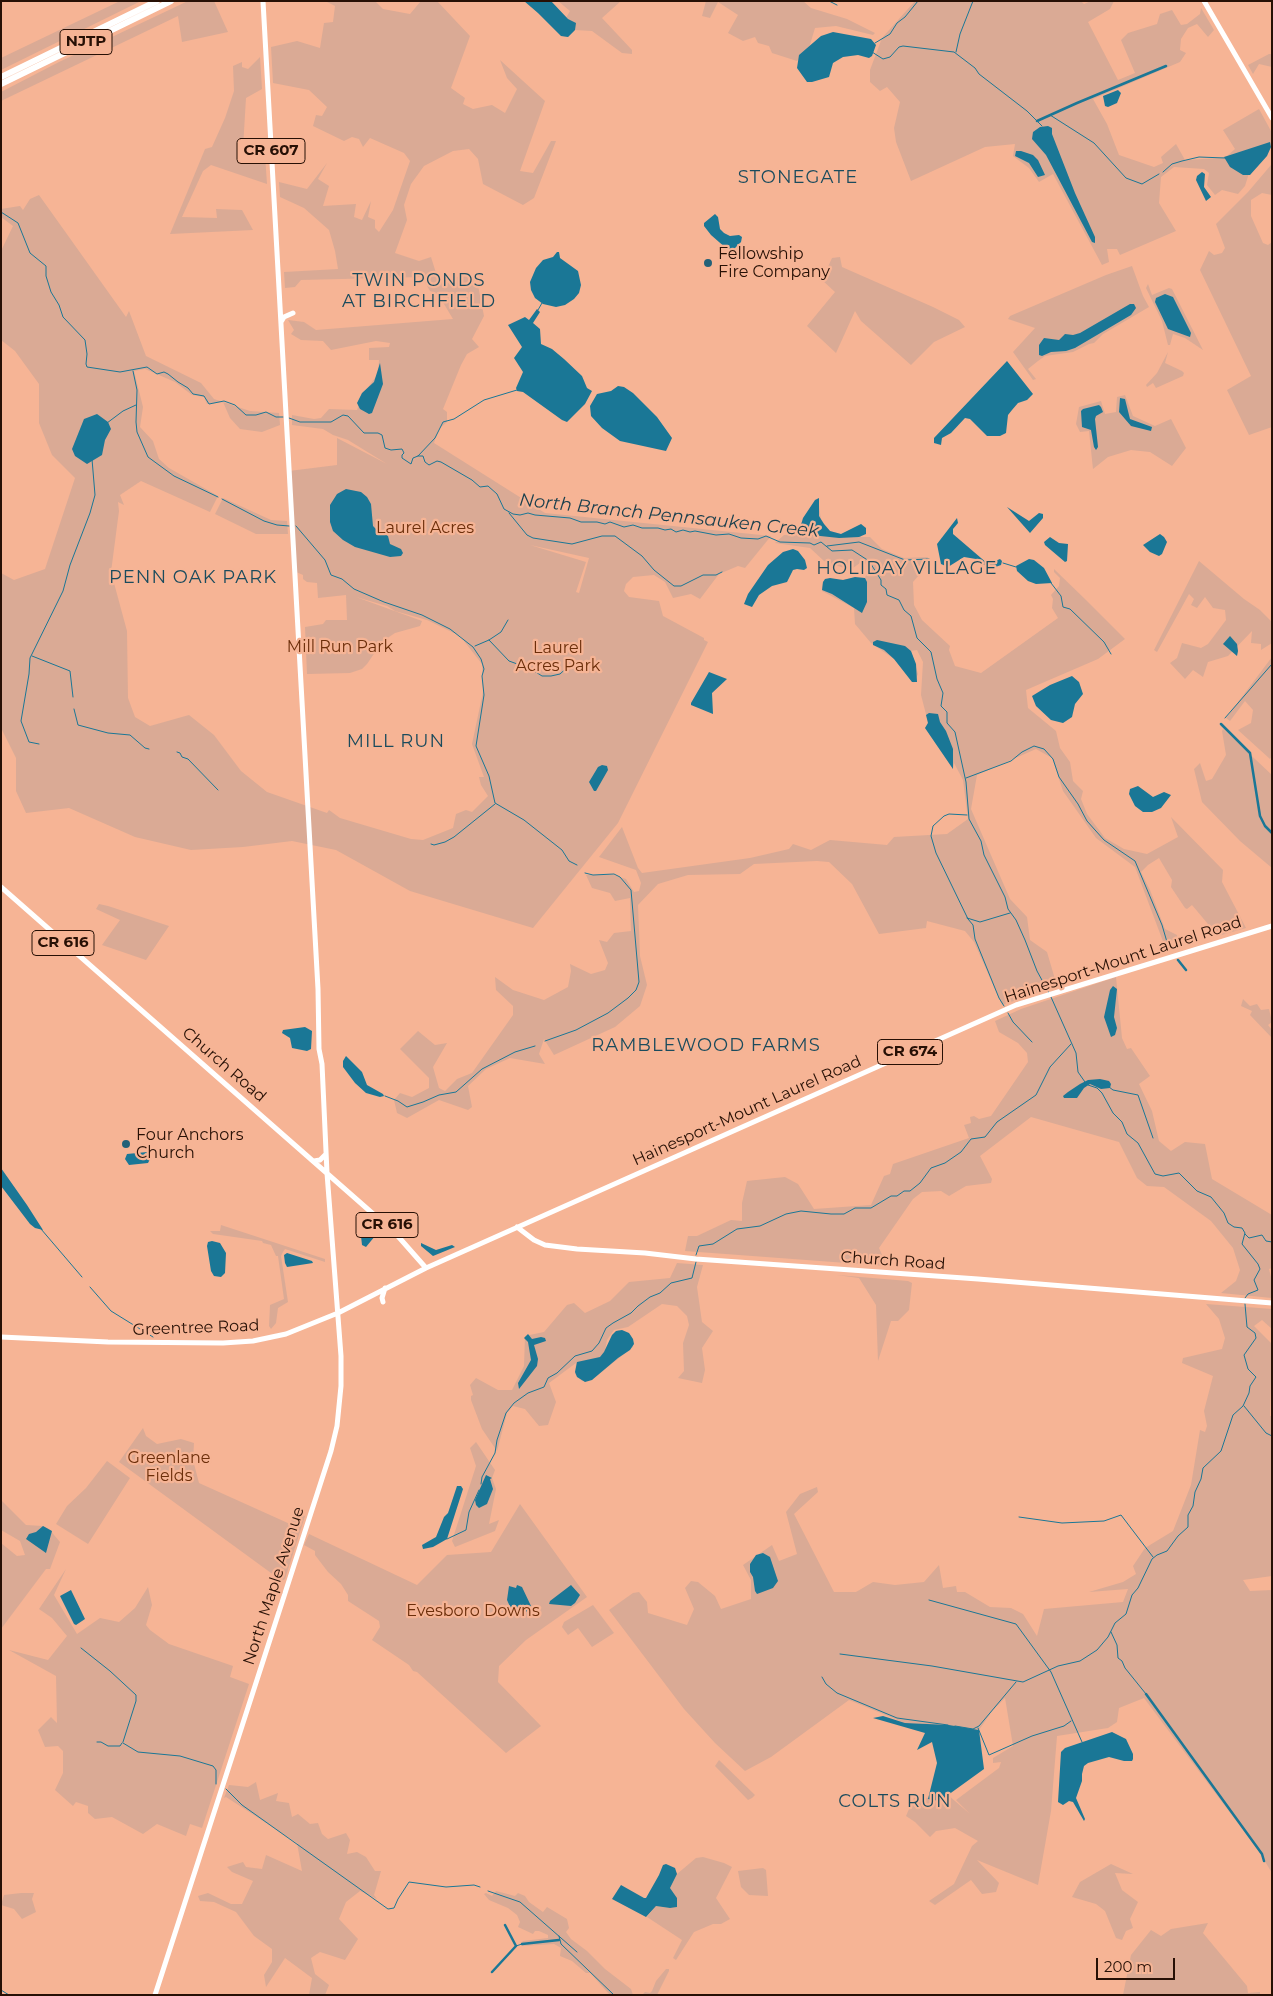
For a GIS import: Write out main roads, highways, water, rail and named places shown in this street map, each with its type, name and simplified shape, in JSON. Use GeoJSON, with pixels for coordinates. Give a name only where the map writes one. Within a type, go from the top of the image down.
{"type":"FeatureCollection","features":[{"type":"Feature","properties":{"kind":"highway","name":"NJTP"},"geometry":{"type":"LineString","coordinates":[[1,77],[157,1]]}},
{"type":"Feature","properties":{"kind":"highway","name":"NJTP"},"geometry":{"type":"LineString","coordinates":[[1,84],[172,1]]}},
{"type":"Feature","properties":{"kind":"main road","name":"North Maple Avenue"},"geometry":{"type":"LineString","coordinates":[[155,1995],[334,1441],[340,1402],[342,1369],[326,1154],[263,1]]}},
{"type":"Feature","properties":{"kind":"main road"},"geometry":{"type":"LineString","coordinates":[[1204,1],[1272,118]]}},
{"type":"Feature","properties":{"kind":"main road"},"geometry":{"type":"LineString","coordinates":[[280,323],[284,317],[293,313]]}},
{"type":"Feature","properties":{"kind":"main road","name":"Church Road"},"geometry":{"type":"LineString","coordinates":[[1,887],[328,1173],[396,1234],[426,1268]]}},
{"type":"Feature","properties":{"kind":"main road","name":"Hainesport-Mount Laurel Road"},"geometry":{"type":"LineString","coordinates":[[517,1228],[1016,1005],[1272,926]]}},
{"type":"Feature","properties":{"kind":"main road"},"geometry":{"type":"LineString","coordinates":[[314,1161],[320,1160],[326,1154]]}},
{"type":"Feature","properties":{"kind":"main road","name":"Church Road"},"geometry":{"type":"LineString","coordinates":[[517,1228],[545,1245],[577,1249],[1272,1303]]}},
{"type":"Feature","properties":{"kind":"main road","name":"Greentree Road"},"geometry":{"type":"LineString","coordinates":[[1,1337],[118,1342],[245,1342],[286,1334],[338,1313],[426,1268],[517,1228]]}},
{"type":"Feature","properties":{"kind":"main road"},"geometry":{"type":"LineString","coordinates":[[383,1302],[385,1288]]}},
{"type":"Feature","properties":{"kind":"water"},"geometry":{"type":"Polygon","coordinates":[[[524,1],[551,1],[568,19],[576,23],[575,30],[568,37],[561,36],[524,1]]]}},
{"type":"Feature","properties":{"kind":"water"},"geometry":{"type":"Polygon","coordinates":[[[833,32],[871,39],[876,45],[872,56],[869,58],[858,55],[843,57],[833,63],[829,77],[807,82],[797,68],[799,55],[821,36],[833,32]]]}},
{"type":"Feature","properties":{"kind":"water"},"geometry":{"type":"Polygon","coordinates":[[[1118,90],[1121,93],[1117,103],[1108,107],[1105,106],[1103,96],[1118,90]]]}},
{"type":"Feature","properties":{"kind":"water"},"geometry":{"type":"Polygon","coordinates":[[[1048,126],[1052,128],[1052,134],[1075,193],[1095,237],[1095,243],[1092,242],[1046,155],[1032,139],[1033,132],[1040,127],[1048,126]]]}},
{"type":"Feature","properties":{"kind":"water"},"geometry":{"type":"Polygon","coordinates":[[[1270,142],[1271,147],[1267,156],[1250,175],[1243,175],[1230,167],[1224,157],[1270,142]]]}},
{"type":"Feature","properties":{"kind":"water"},"geometry":{"type":"Polygon","coordinates":[[[1016,151],[1033,155],[1038,160],[1045,175],[1038,177],[1029,163],[1015,156],[1016,151]]]}},
{"type":"Feature","properties":{"kind":"water"},"geometry":{"type":"Polygon","coordinates":[[[1202,172],[1205,174],[1204,187],[1211,197],[1206,201],[1196,180],[1197,176],[1202,172]]]}},
{"type":"Feature","properties":{"kind":"water"},"geometry":{"type":"Polygon","coordinates":[[[715,214],[718,217],[720,229],[724,233],[730,236],[739,235],[742,237],[741,242],[732,251],[711,235],[704,226],[704,223],[715,214]]]}},
{"type":"Feature","properties":{"kind":"water"},"geometry":{"type":"Polygon","coordinates":[[[559,252],[560,258],[578,271],[581,285],[579,293],[574,299],[565,305],[556,307],[543,304],[535,298],[530,282],[536,268],[543,260],[553,257],[559,252]]]}},
{"type":"Feature","properties":{"kind":"water"},"geometry":{"type":"Polygon","coordinates":[[[1165,294],[1173,297],[1191,333],[1190,337],[1168,329],[1155,302],[1156,298],[1165,294]]]}},
{"type":"Feature","properties":{"kind":"water"},"geometry":{"type":"Polygon","coordinates":[[[1130,304],[1134,304],[1136,308],[1131,315],[1075,348],[1051,352],[1042,356],[1039,355],[1039,345],[1044,338],[1059,340],[1065,334],[1073,335],[1080,333],[1130,304]]]}},
{"type":"Feature","properties":{"kind":"water"},"geometry":{"type":"Polygon","coordinates":[[[537,309],[540,312],[533,323],[540,329],[541,344],[552,349],[564,359],[582,376],[587,388],[592,391],[585,404],[567,422],[523,392],[517,391],[516,388],[523,372],[514,358],[522,347],[508,325],[525,317],[529,320],[537,309]]]}},
{"type":"Feature","properties":{"kind":"water"},"geometry":{"type":"Polygon","coordinates":[[[1007,361],[1033,394],[1027,400],[1018,403],[1008,415],[1006,433],[1000,436],[987,436],[970,419],[965,418],[951,433],[942,438],[941,445],[934,443],[934,438],[1007,361]]]}},
{"type":"Feature","properties":{"kind":"water"},"geometry":{"type":"Polygon","coordinates":[[[380,363],[383,384],[372,413],[369,414],[360,409],[357,403],[362,393],[374,382],[380,363]]]}},
{"type":"Feature","properties":{"kind":"water"},"geometry":{"type":"Polygon","coordinates":[[[618,386],[624,387],[633,393],[657,417],[672,438],[666,451],[620,441],[602,428],[591,416],[590,406],[597,394],[611,391],[618,386]]]}},
{"type":"Feature","properties":{"kind":"water"},"geometry":{"type":"Polygon","coordinates":[[[1120,398],[1125,399],[1130,419],[1152,427],[1151,431],[1131,426],[1119,412],[1120,398]]]}},
{"type":"Feature","properties":{"kind":"water"},"geometry":{"type":"Polygon","coordinates":[[[1099,405],[1103,412],[1096,416],[1095,419],[1098,447],[1096,450],[1091,430],[1082,427],[1081,411],[1099,405]]]}},
{"type":"Feature","properties":{"kind":"water"},"geometry":{"type":"Polygon","coordinates":[[[97,414],[108,422],[111,429],[105,440],[102,455],[87,464],[75,456],[72,449],[84,419],[97,414]]]}},
{"type":"Feature","properties":{"kind":"water"},"geometry":{"type":"Polygon","coordinates":[[[346,489],[361,492],[367,497],[371,504],[373,526],[388,536],[390,544],[401,549],[403,553],[401,556],[390,557],[355,547],[333,531],[330,522],[330,505],[337,494],[346,489]]]}},
{"type":"Feature","properties":{"kind":"water"},"geometry":{"type":"Polygon","coordinates":[[[819,498],[819,516],[830,531],[841,534],[861,524],[866,528],[866,534],[859,537],[839,538],[803,533],[800,528],[803,518],[815,500],[819,498]]]}},
{"type":"Feature","properties":{"kind":"water"},"geometry":{"type":"Polygon","coordinates":[[[1007,507],[1029,521],[1039,513],[1043,514],[1043,518],[1030,533],[1007,507]]]}},
{"type":"Feature","properties":{"kind":"water"},"geometry":{"type":"Polygon","coordinates":[[[957,518],[958,523],[953,529],[953,534],[988,564],[1000,559],[1002,561],[1001,565],[990,569],[976,559],[964,557],[948,567],[941,564],[937,544],[957,518]]]}},
{"type":"Feature","properties":{"kind":"water"},"geometry":{"type":"Polygon","coordinates":[[[1160,534],[1167,542],[1162,554],[1159,556],[1150,552],[1143,545],[1160,534]]]}},
{"type":"Feature","properties":{"kind":"water"},"geometry":{"type":"Polygon","coordinates":[[[1050,537],[1059,543],[1068,544],[1067,561],[1065,562],[1045,545],[1044,542],[1050,537]]]}},
{"type":"Feature","properties":{"kind":"water"},"geometry":{"type":"Polygon","coordinates":[[[793,549],[798,551],[805,560],[807,568],[804,570],[793,570],[787,582],[772,586],[759,595],[752,607],[744,604],[748,594],[768,565],[783,552],[793,549]]]}},
{"type":"Feature","properties":{"kind":"water"},"geometry":{"type":"Polygon","coordinates":[[[1029,559],[1034,560],[1044,568],[1052,583],[1036,584],[1028,581],[1017,571],[1016,566],[1029,559]]]}},
{"type":"Feature","properties":{"kind":"water"},"geometry":{"type":"Polygon","coordinates":[[[855,577],[865,578],[867,582],[867,602],[862,613],[832,594],[822,590],[825,579],[843,580],[855,577]]]}},
{"type":"Feature","properties":{"kind":"water"},"geometry":{"type":"Polygon","coordinates":[[[1230,636],[1237,644],[1237,656],[1223,644],[1230,636]]]}},
{"type":"Feature","properties":{"kind":"water"},"geometry":{"type":"Polygon","coordinates":[[[877,640],[905,646],[911,651],[916,664],[917,682],[912,682],[894,659],[884,650],[873,645],[873,642],[877,640]]]}},
{"type":"Feature","properties":{"kind":"water"},"geometry":{"type":"Polygon","coordinates":[[[709,672],[727,679],[712,693],[713,714],[691,705],[709,672]]]}},
{"type":"Feature","properties":{"kind":"water"},"geometry":{"type":"Polygon","coordinates":[[[1072,676],[1079,682],[1083,694],[1075,704],[1072,717],[1063,723],[1051,720],[1036,706],[1032,696],[1050,685],[1072,676]]]}},
{"type":"Feature","properties":{"kind":"water"},"geometry":{"type":"Polygon","coordinates":[[[929,713],[938,714],[940,722],[946,731],[953,749],[953,769],[925,728],[928,723],[926,715],[929,713]]]}},
{"type":"Feature","properties":{"kind":"water"},"geometry":{"type":"Polygon","coordinates":[[[602,765],[607,766],[608,770],[596,791],[594,791],[589,782],[598,767],[602,765]]]}},
{"type":"Feature","properties":{"kind":"water"},"geometry":{"type":"Polygon","coordinates":[[[1138,786],[1153,797],[1164,792],[1171,795],[1161,808],[1152,812],[1143,812],[1135,806],[1129,794],[1130,789],[1138,786]]]}},
{"type":"Feature","properties":{"kind":"water"},"geometry":{"type":"Polygon","coordinates":[[[1113,986],[1117,989],[1114,1017],[1117,1028],[1115,1035],[1111,1037],[1104,1017],[1110,990],[1113,986]]]}},
{"type":"Feature","properties":{"kind":"water"},"geometry":{"type":"Polygon","coordinates":[[[305,1027],[312,1031],[311,1049],[307,1051],[292,1048],[290,1038],[282,1033],[283,1030],[305,1027]]]}},
{"type":"Feature","properties":{"kind":"water"},"geometry":{"type":"Polygon","coordinates":[[[346,1056],[362,1072],[367,1085],[384,1096],[380,1097],[366,1093],[355,1083],[343,1067],[343,1061],[346,1056]]]}},
{"type":"Feature","properties":{"kind":"water"},"geometry":{"type":"Polygon","coordinates":[[[1100,1079],[1109,1081],[1111,1084],[1110,1088],[1101,1089],[1090,1084],[1084,1088],[1077,1098],[1064,1098],[1063,1096],[1088,1080],[1100,1079]]]}},
{"type":"Feature","properties":{"kind":"water"},"geometry":{"type":"Polygon","coordinates":[[[147,1152],[151,1157],[148,1163],[129,1165],[125,1159],[127,1154],[147,1152]]]}},
{"type":"Feature","properties":{"kind":"water"},"geometry":{"type":"Polygon","coordinates":[[[1,1168],[43,1230],[35,1228],[30,1224],[1,1186],[1,1168]]]}},
{"type":"Feature","properties":{"kind":"water"},"geometry":{"type":"Polygon","coordinates":[[[372,1225],[380,1230],[366,1247],[362,1245],[361,1236],[363,1229],[372,1225]]]}},
{"type":"Feature","properties":{"kind":"water"},"geometry":{"type":"Polygon","coordinates":[[[208,1242],[220,1243],[226,1253],[225,1273],[221,1277],[214,1276],[211,1271],[207,1246],[208,1242]]]}},
{"type":"Feature","properties":{"kind":"water"},"geometry":{"type":"Polygon","coordinates":[[[421,1243],[436,1250],[452,1245],[455,1247],[433,1256],[421,1246],[421,1243]]]}},
{"type":"Feature","properties":{"kind":"water"},"geometry":{"type":"Polygon","coordinates":[[[287,1253],[312,1261],[313,1263],[287,1267],[284,1255],[287,1253]]]}},
{"type":"Feature","properties":{"kind":"water"},"geometry":{"type":"Polygon","coordinates":[[[622,1330],[629,1333],[633,1339],[634,1344],[630,1350],[592,1380],[585,1382],[577,1377],[575,1372],[577,1362],[600,1357],[612,1335],[616,1331],[622,1330]]]}},
{"type":"Feature","properties":{"kind":"water"},"geometry":{"type":"Polygon","coordinates":[[[528,1334],[532,1339],[541,1337],[545,1338],[546,1341],[534,1345],[538,1359],[537,1366],[519,1389],[518,1383],[531,1360],[528,1342],[524,1338],[528,1334]]]}},
{"type":"Feature","properties":{"kind":"water"},"geometry":{"type":"Polygon","coordinates":[[[486,1475],[492,1478],[490,1479],[493,1489],[487,1504],[479,1508],[475,1500],[486,1475]]]}},
{"type":"Feature","properties":{"kind":"water"},"geometry":{"type":"Polygon","coordinates":[[[457,1486],[461,1486],[463,1489],[447,1539],[433,1547],[423,1549],[422,1545],[436,1537],[444,1517],[448,1513],[457,1486]]]}},
{"type":"Feature","properties":{"kind":"water"},"geometry":{"type":"Polygon","coordinates":[[[43,1526],[52,1531],[46,1553],[26,1539],[29,1534],[36,1532],[43,1526]]]}},
{"type":"Feature","properties":{"kind":"water"},"geometry":{"type":"Polygon","coordinates":[[[763,1553],[770,1557],[778,1581],[773,1588],[757,1594],[750,1572],[750,1564],[756,1555],[763,1553]]]}},
{"type":"Feature","properties":{"kind":"water"},"geometry":{"type":"Polygon","coordinates":[[[517,1585],[522,1587],[531,1606],[530,1609],[521,1615],[512,1611],[507,1600],[509,1586],[516,1588],[517,1585]]]}},
{"type":"Feature","properties":{"kind":"water"},"geometry":{"type":"Polygon","coordinates":[[[571,1585],[580,1595],[575,1603],[571,1606],[549,1604],[550,1601],[571,1585]]]}},
{"type":"Feature","properties":{"kind":"water"},"geometry":{"type":"Polygon","coordinates":[[[71,1590],[85,1619],[76,1625],[60,1596],[71,1590]]]}},
{"type":"Feature","properties":{"kind":"water"},"geometry":{"type":"Polygon","coordinates":[[[883,1716],[905,1723],[949,1725],[979,1730],[984,1769],[948,1795],[945,1802],[928,1799],[937,1763],[932,1742],[917,1750],[925,1733],[873,1718],[883,1716]]]}},
{"type":"Feature","properties":{"kind":"water"},"geometry":{"type":"Polygon","coordinates":[[[1112,1732],[1126,1739],[1133,1754],[1133,1759],[1132,1761],[1124,1761],[1109,1757],[1084,1766],[1082,1781],[1076,1798],[1085,1819],[1084,1821],[1073,1802],[1069,1801],[1063,1805],[1058,1802],[1061,1752],[1065,1748],[1112,1732]]]}},
{"type":"Feature","properties":{"kind":"water"},"geometry":{"type":"Polygon","coordinates":[[[666,1864],[675,1868],[677,1874],[670,1888],[677,1898],[677,1907],[656,1906],[646,1917],[612,1899],[621,1885],[646,1898],[663,1865],[666,1864]]]}},
{"type":"Feature","properties":{"kind":"waterway"},"geometry":{"type":"LineString","coordinates":[[829,1],[837,5]]}},
{"type":"Feature","properties":{"kind":"waterway"},"geometry":{"type":"LineString","coordinates":[[875,43],[890,34],[897,23],[905,17],[918,1]]}},
{"type":"Feature","properties":{"kind":"waterway"},"geometry":{"type":"LineString","coordinates":[[956,52],[960,34],[973,1]]}},
{"type":"Feature","properties":{"kind":"waterway"},"geometry":{"type":"LineString","coordinates":[[872,52],[883,59],[890,57],[899,47],[903,46],[954,52],[1027,111],[1042,126]]}},
{"type":"Feature","properties":{"kind":"waterway"},"geometry":{"type":"LineString","coordinates":[[1037,121],[1166,66]]}},
{"type":"Feature","properties":{"kind":"waterway"},"geometry":{"type":"LineString","coordinates":[[1050,115],[1094,143],[1126,178],[1142,184],[1159,174]]}},
{"type":"Feature","properties":{"kind":"waterway"},"geometry":{"type":"LineString","coordinates":[[1163,172],[1172,164],[1199,157],[1225,158]]}},
{"type":"Feature","properties":{"kind":"waterway","name":"North Branch Pennsauken Creek"},"geometry":{"type":"LineString","coordinates":[[1,212],[18,223],[30,253],[46,266],[46,276],[51,292],[59,305],[63,317],[85,340],[87,367],[120,372],[147,367],[157,374],[164,372],[168,374],[188,388],[193,394],[204,396],[209,404],[224,401],[235,405],[246,415],[266,412],[276,417],[283,417]]}},
{"type":"Feature","properties":{"kind":"waterway"},"geometry":{"type":"LineString","coordinates":[[538,310],[542,303]]}},
{"type":"Feature","properties":{"kind":"waterway"},"geometry":{"type":"LineString","coordinates":[[133,371],[137,390],[137,432],[148,457],[174,476],[218,497]]}},
{"type":"Feature","properties":{"kind":"waterway","name":"North Branch Pennsauken Creek"},"geometry":{"type":"LineString","coordinates":[[289,418],[300,422],[331,422],[343,415],[348,416],[364,433],[378,433],[382,435],[385,448],[391,450],[402,449],[404,453],[402,458],[411,464],[413,458],[418,456],[435,438],[443,422],[454,419],[484,400],[517,390]]}},
{"type":"Feature","properties":{"kind":"waterway"},"geometry":{"type":"LineString","coordinates":[[107,423],[123,411],[136,405]]}},
{"type":"Feature","properties":{"kind":"waterway","name":"North Branch Pennsauken Creek"},"geometry":{"type":"LineString","coordinates":[[418,456],[423,456],[425,462],[429,465],[437,461],[441,462],[472,480],[480,487],[488,486],[497,494],[504,509],[513,514],[528,513],[605,524],[610,522],[624,527],[633,525],[642,528],[671,529],[676,532],[683,530],[716,535],[729,534],[741,538],[758,539],[766,536],[780,542],[810,543],[814,545],[821,542],[832,551],[852,550],[869,561],[881,580],[881,585],[886,589],[887,595],[899,600],[904,610],[911,616],[917,638],[931,652],[937,679],[943,693],[941,706],[947,712],[947,723],[955,732],[966,782],[969,819],[981,841],[984,855],[1005,897],[1008,909],[1016,920],[1037,971],[1049,993]]}},
{"type":"Feature","properties":{"kind":"waterway"},"geometry":{"type":"LineString","coordinates":[[39,744],[29,742],[21,721],[30,658],[63,591],[70,565],[90,513],[95,495],[92,459]]}},
{"type":"Feature","properties":{"kind":"waterway"},"geometry":{"type":"LineString","coordinates":[[222,499],[264,521],[289,526]]}},
{"type":"Feature","properties":{"kind":"waterway"},"geometry":{"type":"LineString","coordinates":[[509,513],[527,535],[533,538],[572,544],[602,536],[615,536],[642,556],[654,570],[674,586],[681,586],[703,575],[716,575],[722,572]]}},
{"type":"Feature","properties":{"kind":"waterway"},"geometry":{"type":"LineString","coordinates":[[296,526],[325,560],[331,575],[342,579],[354,589],[422,615],[450,629],[473,647],[481,659],[484,669],[482,676],[484,695],[476,746],[489,776],[495,803],[524,820],[562,850],[569,861],[577,865]]}},
{"type":"Feature","properties":{"kind":"waterway"},"geometry":{"type":"LineString","coordinates":[[827,546],[859,542],[905,560],[929,559]]}},
{"type":"Feature","properties":{"kind":"waterway"},"geometry":{"type":"LineString","coordinates":[[1003,563],[1016,567]]}},
{"type":"Feature","properties":{"kind":"waterway"},"geometry":{"type":"LineString","coordinates":[[1051,583],[1061,596],[1063,607],[1070,609],[1104,642],[1111,654]]}},
{"type":"Feature","properties":{"kind":"waterway"},"geometry":{"type":"LineString","coordinates":[[475,646],[501,632],[508,620]]}},
{"type":"Feature","properties":{"kind":"waterway"},"geometry":{"type":"LineString","coordinates":[[489,640],[509,661],[531,669],[542,676],[560,674],[571,664]]}},
{"type":"Feature","properties":{"kind":"waterway"},"geometry":{"type":"LineString","coordinates":[[32,656],[70,671],[73,697]]}},
{"type":"Feature","properties":{"kind":"waterway"},"geometry":{"type":"LineString","coordinates":[[1225,718],[1272,664]]}},
{"type":"Feature","properties":{"kind":"waterway"},"geometry":{"type":"LineString","coordinates":[[74,709],[78,725],[108,733],[130,735],[145,748],[149,749]]}},
{"type":"Feature","properties":{"kind":"waterway"},"geometry":{"type":"LineString","coordinates":[[1221,724],[1250,753],[1260,816],[1265,826],[1272,833]]}},
{"type":"Feature","properties":{"kind":"waterway"},"geometry":{"type":"LineString","coordinates":[[966,778],[1011,761],[1022,752],[1034,746],[1044,749],[1053,759],[1059,777],[1078,804],[1087,821],[1104,840],[1135,861],[1171,948]]}},
{"type":"Feature","properties":{"kind":"waterway"},"geometry":{"type":"LineString","coordinates":[[177,752],[182,757],[188,759],[218,790]]}},
{"type":"Feature","properties":{"kind":"waterway"},"geometry":{"type":"LineString","coordinates":[[431,844],[445,842],[454,837],[495,804]]}},
{"type":"Feature","properties":{"kind":"waterway"},"geometry":{"type":"LineString","coordinates":[[967,815],[949,814],[944,816],[933,826],[931,836],[936,853],[968,919],[973,925],[975,939],[1004,1006]]}},
{"type":"Feature","properties":{"kind":"waterway"},"geometry":{"type":"LineString","coordinates":[[545,1041],[576,1030],[608,1013],[628,998],[636,990],[639,982],[631,890],[620,877],[614,874],[593,875],[585,873]]}},
{"type":"Feature","properties":{"kind":"waterway"},"geometry":{"type":"LineString","coordinates":[[967,918],[980,922],[1010,913]]}},
{"type":"Feature","properties":{"kind":"waterway"},"geometry":{"type":"LineString","coordinates":[[1178,960],[1186,970]]}},
{"type":"Feature","properties":{"kind":"waterway","name":"North Branch Pennsauken Creek"},"geometry":{"type":"LineString","coordinates":[[1051,997],[1076,1053],[1078,1072],[1085,1082]]}},
{"type":"Feature","properties":{"kind":"waterway"},"geometry":{"type":"LineString","coordinates":[[1008,1013],[1013,1022],[1032,1042]]}},
{"type":"Feature","properties":{"kind":"waterway"},"geometry":{"type":"LineString","coordinates":[[696,1255],[699,1246],[713,1244],[737,1229],[760,1226],[786,1214],[801,1211],[844,1214],[855,1208],[871,1208],[891,1196],[897,1196],[904,1191],[910,1191],[920,1183],[931,1168],[945,1163],[961,1152],[971,1139],[985,1137],[997,1122],[1036,1095],[1050,1067],[1071,1044]]}},
{"type":"Feature","properties":{"kind":"waterway"},"geometry":{"type":"LineString","coordinates":[[385,1096],[407,1107],[439,1095],[456,1092],[482,1069],[515,1052],[535,1046]]}},
{"type":"Feature","properties":{"kind":"waterway","name":"North Branch Pennsauken Creek"},"geometry":{"type":"LineString","coordinates":[[1088,1085],[1097,1088],[1102,1093],[1113,1113],[1122,1122],[1127,1134],[1138,1143],[1155,1174],[1163,1176],[1179,1173],[1197,1191],[1211,1197],[1224,1213],[1228,1223],[1234,1227],[1242,1228],[1245,1233],[1242,1244],[1260,1269],[1254,1280],[1258,1290],[1248,1294],[1245,1298]]}},
{"type":"Feature","properties":{"kind":"waterway"},"geometry":{"type":"LineString","coordinates":[[1109,1087],[1113,1090],[1138,1095],[1153,1138]]}},
{"type":"Feature","properties":{"kind":"waterway"},"geometry":{"type":"LineString","coordinates":[[41,1229],[82,1277]]}},
{"type":"Feature","properties":{"kind":"waterway"},"geometry":{"type":"LineString","coordinates":[[1245,1234],[1249,1238],[1262,1235],[1266,1241],[1272,1242]]}},
{"type":"Feature","properties":{"kind":"waterway"},"geometry":{"type":"LineString","coordinates":[[481,1484],[482,1477],[495,1453],[497,1440],[506,1413],[514,1403],[528,1393],[544,1387],[548,1378],[557,1373],[575,1356],[592,1351],[599,1343],[606,1328],[631,1313],[650,1297],[660,1293],[671,1283],[692,1278],[696,1262]]}},
{"type":"Feature","properties":{"kind":"waterway"},"geometry":{"type":"LineString","coordinates":[[90,1287],[111,1311],[153,1337]]}},
{"type":"Feature","properties":{"kind":"waterway","name":"North Branch Pennsauken Creek"},"geometry":{"type":"LineString","coordinates":[[840,1654],[932,1666],[1023,1682],[1058,1666],[1080,1661],[1097,1650],[1108,1637],[1115,1623],[1126,1614],[1132,1595],[1138,1588],[1152,1559],[1167,1551],[1178,1536],[1188,1527],[1188,1515],[1193,1506],[1195,1492],[1201,1479],[1203,1468],[1221,1451],[1233,1415],[1243,1406],[1250,1386],[1256,1377],[1248,1369],[1244,1355],[1256,1338],[1255,1333],[1247,1327],[1245,1304]]}},
{"type":"Feature","properties":{"kind":"waterway"},"geometry":{"type":"LineString","coordinates":[[1244,1406],[1266,1433],[1272,1436]]}},
{"type":"Feature","properties":{"kind":"waterway"},"geometry":{"type":"LineString","coordinates":[[447,1539],[466,1530],[469,1512],[479,1490]]}},
{"type":"Feature","properties":{"kind":"waterway"},"geometry":{"type":"LineString","coordinates":[[1019,1517],[1062,1523],[1104,1521],[1121,1515],[1153,1557]]}},
{"type":"Feature","properties":{"kind":"waterway"},"geometry":{"type":"LineString","coordinates":[[929,1600],[1016,1624],[1051,1672],[1082,1742]]}},
{"type":"Feature","properties":{"kind":"waterway"},"geometry":{"type":"LineString","coordinates":[[1111,1632],[1117,1645],[1118,1658],[1146,1694]]}},
{"type":"Feature","properties":{"kind":"waterway"},"geometry":{"type":"LineString","coordinates":[[81,1648],[136,1695],[136,1701],[123,1742]]}},
{"type":"Feature","properties":{"kind":"waterway","name":"North Branch Pennsauken Creek"},"geometry":{"type":"LineString","coordinates":[[822,1677],[826,1684],[837,1693],[897,1718],[948,1725]]}},
{"type":"Feature","properties":{"kind":"waterway","name":"North Branch Pennsauken Creek"},"geometry":{"type":"LineString","coordinates":[[955,1726],[973,1729],[979,1726],[1016,1682]]}},
{"type":"Feature","properties":{"kind":"waterway"},"geometry":{"type":"LineString","coordinates":[[1146,1694],[1262,1854],[1264,1861]]}},
{"type":"Feature","properties":{"kind":"waterway"},"geometry":{"type":"LineString","coordinates":[[978,1728],[989,1755],[1032,1736],[1064,1726],[1071,1721]]}},
{"type":"Feature","properties":{"kind":"waterway"},"geometry":{"type":"LineString","coordinates":[[97,1742],[108,1746],[120,1746],[122,1743]]}},
{"type":"Feature","properties":{"kind":"waterway"},"geometry":{"type":"LineString","coordinates":[[123,1743],[138,1752],[180,1756],[213,1766],[216,1770],[216,1784]]}},
{"type":"Feature","properties":{"kind":"waterway"},"geometry":{"type":"LineString","coordinates":[[226,1789],[242,1805],[388,1909],[394,1908],[409,1882],[446,1887],[474,1885],[480,1887]]}},
{"type":"Feature","properties":{"kind":"waterway"},"geometry":{"type":"LineString","coordinates":[[488,1891],[520,1902],[577,1952]]}},
{"type":"Feature","properties":{"kind":"waterway"},"geometry":{"type":"LineString","coordinates":[[492,1972],[516,1946],[505,1925]]}},
{"type":"Feature","properties":{"kind":"waterway"},"geometry":{"type":"LineString","coordinates":[[559,1936],[561,1944],[614,1995]]}},
{"type":"Feature","properties":{"kind":"waterway"},"geometry":{"type":"LineString","coordinates":[[522,1944],[559,1940]]}},
{"type":"Feature","properties":{"kind":"waterway"},"geometry":{"type":"LineString","coordinates":[[516,1946],[522,1944]]}},
{"type":"Feature","properties":{"kind":"waterway"},"geometry":{"type":"LineString","coordinates":[[1,1990],[9,1995]]}},
{"type":"Feature","properties":{"kind":"place","name":"Fellowship Fire Company"},"geometry":{"type":"Point","coordinates":[708,263]}},
{"type":"Feature","properties":{"kind":"place","name":"Four Anchors Church"},"geometry":{"type":"Point","coordinates":[126,1144]}},
{"type":"Feature","properties":{"kind":"district","name":"STONEGATE"},"geometry":{"type":"Point","coordinates":[798,178]}},
{"type":"Feature","properties":{"kind":"district","name":"TWIN PONDS AT BIRCHFIELD"},"geometry":{"type":"Point","coordinates":[419,291]}},
{"type":"Feature","properties":{"kind":"district","name":"HOLIDAY VILLAGE"},"geometry":{"type":"Point","coordinates":[907,569]}},
{"type":"Feature","properties":{"kind":"district","name":"PENN OAK PARK"},"geometry":{"type":"Point","coordinates":[193,578]}},
{"type":"Feature","properties":{"kind":"district","name":"MILL RUN"},"geometry":{"type":"Point","coordinates":[396,742]}},
{"type":"Feature","properties":{"kind":"district","name":"RAMBLEWOOD FARMS"},"geometry":{"type":"Point","coordinates":[706,1046]}},
{"type":"Feature","properties":{"kind":"district","name":"COLTS RUN"},"geometry":{"type":"Point","coordinates":[895,1802]}},
{"type":"Feature","properties":{"kind":"park label","name":"Laurel Acres"},"geometry":{"type":"Point","coordinates":[425,528]}},
{"type":"Feature","properties":{"kind":"park label","name":"Mill Run Park"},"geometry":{"type":"Point","coordinates":[340,647]}},
{"type":"Feature","properties":{"kind":"park label","name":"Laurel Acres Park"},"geometry":{"type":"Point","coordinates":[558,657]}},
{"type":"Feature","properties":{"kind":"park label","name":"Greenlane Fields"},"geometry":{"type":"Point","coordinates":[169,1467]}},
{"type":"Feature","properties":{"kind":"park label","name":"Evesboro Downs"},"geometry":{"type":"Point","coordinates":[473,1611]}}]}
